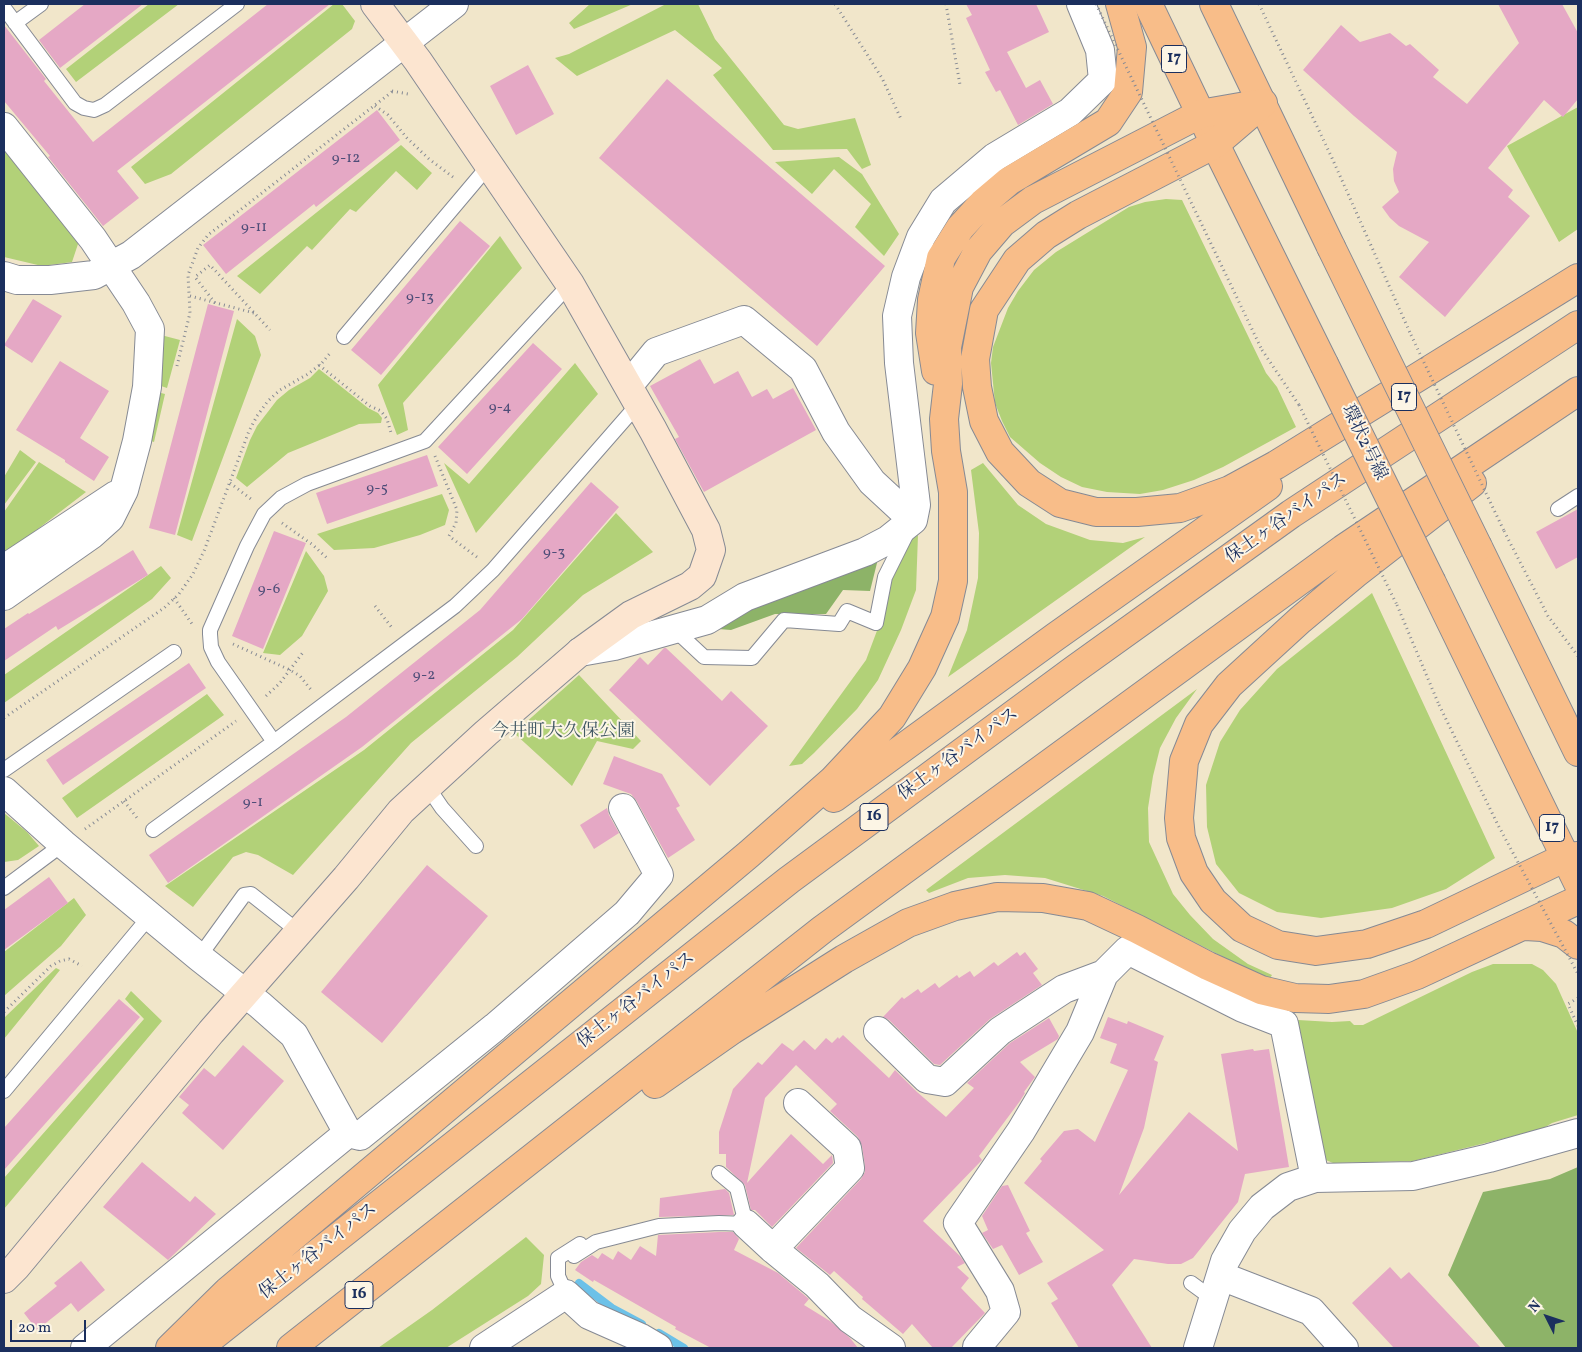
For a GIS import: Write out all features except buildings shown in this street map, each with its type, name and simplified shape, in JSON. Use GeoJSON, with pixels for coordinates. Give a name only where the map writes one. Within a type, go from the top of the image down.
{"type":"FeatureCollection","features":[{"type":"Feature","properties":{"kind":"main road"},"geometry":{"type":"LineString","coordinates":[[170,1348],[228,1291],[671,921],[833,780],[892,717],[922,668],[945,617],[953,581],[953,492],[946,451],[944,419],[930,333],[932,300],[941,258],[960,228],[983,203],[1008,181],[1108,122],[1128,92],[1132,48],[1120,4]]}},
{"type":"Feature","properties":{"kind":"main road","name":"環状2号線"},"geometry":{"type":"LineString","coordinates":[[1148,4],[1200,114],[1432,583],[1572,857],[1578,883]]}},
{"type":"Feature","properties":{"kind":"main road","name":"17"},"geometry":{"type":"LineString","coordinates":[[1214,4],[1578,752]]}},
{"type":"Feature","properties":{"kind":"main road"},"geometry":{"type":"LineString","coordinates":[[944,419],[948,384],[947,347],[959,287],[978,250],[1002,223],[1033,200],[1200,114],[1263,103]]}},
{"type":"Feature","properties":{"kind":"main road"},"geometry":{"type":"LineString","coordinates":[[1263,103],[1215,144],[1078,215],[1046,235],[1017,260],[984,310],[975,359],[977,387],[984,421],[1000,452],[1029,483],[1060,502],[1096,512],[1137,512],[1180,508],[1230,490],[1276,465],[1578,279]]}},
{"type":"Feature","properties":{"kind":"main road"},"geometry":{"type":"LineString","coordinates":[[671,921],[756,855],[1047,642],[1248,500],[1578,279]]}},
{"type":"Feature","properties":{"kind":"main road","name":"保土ヶ谷バイパス"},"geometry":{"type":"LineString","coordinates":[[198,1348],[789,880],[1075,669],[1291,514],[1578,325]]}},
{"type":"Feature","properties":{"kind":"main road","name":"16"},"geometry":{"type":"LineString","coordinates":[[291,1348],[831,924],[1343,549],[1578,391]]}},
{"type":"Feature","properties":{"kind":"main road"},"geometry":{"type":"LineString","coordinates":[[1572,857],[1426,924],[1367,944],[1316,951],[1278,945],[1242,928],[1213,901],[1194,872],[1186,855],[1181,838],[1179,818],[1184,761],[1199,724],[1228,686],[1300,620],[1355,574],[1578,401]]}},
{"type":"Feature","properties":{"kind":"main road"},"geometry":{"type":"LineString","coordinates":[[427,1242],[732,1030],[844,959],[908,923],[954,906],[997,897],[1044,898],[1088,906],[1208,966],[1261,990],[1295,998],[1329,1000],[1364,994],[1417,976],[1578,900]]}},
{"type":"Feature","properties":{"kind":"main road"},"geometry":{"type":"LineString","coordinates":[[1525,926],[1542,927],[1564,934],[1578,945]]}},
{"type":"Feature","properties":{"kind":"street"},"geometry":{"type":"LineString","coordinates":[[4,1279],[401,811],[486,732],[580,652],[631,614],[690,586],[702,576],[711,550],[706,530],[634,394],[570,284],[490,164],[375,4]]}},
{"type":"Feature","properties":{"kind":"street"},"geometry":{"type":"LineString","coordinates":[[4,276],[17,280],[50,280],[94,275],[112,267],[131,255],[454,4]]}},
{"type":"Feature","properties":{"kind":"street"},"geometry":{"type":"LineString","coordinates":[[580,652],[614,646],[707,620],[745,597],[865,552],[888,540],[913,520],[916,506],[899,362],[897,316],[906,277],[921,236],[943,201],[995,157],[1070,112],[1102,80],[1100,50],[1081,4]]}},
{"type":"Feature","properties":{"kind":"street"},"geometry":{"type":"LineString","coordinates":[[4,127],[84,226],[136,303],[150,329],[147,387],[137,441],[124,490],[110,518],[91,535],[4,596]]}},
{"type":"Feature","properties":{"kind":"street"},"geometry":{"type":"LineString","coordinates":[[634,394],[656,352],[744,320],[803,369],[836,432],[872,482],[913,520]]}},
{"type":"Feature","properties":{"kind":"street"},"geometry":{"type":"LineString","coordinates":[[4,569],[124,490]]}},
{"type":"Feature","properties":{"kind":"street"},"geometry":{"type":"LineString","coordinates":[[4,791],[63,844],[294,1035],[348,1133],[360,1136],[495,1027],[627,913],[659,874],[623,808]]}},
{"type":"Feature","properties":{"kind":"street"},"geometry":{"type":"LineString","coordinates":[[978,1347],[1006,1312],[1000,1291],[958,1223],[1022,1131],[1080,1032],[1104,974],[1128,950],[1243,1008],[1284,1024],[1315,1178]]}},
{"type":"Feature","properties":{"kind":"street"},"geometry":{"type":"LineString","coordinates":[[878,1031],[927,1080],[945,1082],[1000,1031],[1064,989],[1104,974]]}},
{"type":"Feature","properties":{"kind":"street"},"geometry":{"type":"LineString","coordinates":[[773,1249],[850,1168],[847,1148],[798,1103]]}},
{"type":"Feature","properties":{"kind":"street"},"geometry":{"type":"LineString","coordinates":[[86,1348],[348,1133]]}},
{"type":"Feature","properties":{"kind":"street"},"geometry":{"type":"LineString","coordinates":[[1198,1348],[1225,1261],[1242,1230],[1262,1207],[1288,1187],[1315,1178],[1413,1176],[1489,1158],[1578,1133]]}},
{"type":"Feature","properties":{"kind":"street"},"geometry":{"type":"LineString","coordinates":[[746,1224],[817,1285],[850,1319],[891,1348]]}},
{"type":"Feature","properties":{"kind":"street"},"geometry":{"type":"LineString","coordinates":[[1217,1288],[1310,1311],[1344,1348]]}},
{"type":"Feature","properties":{"kind":"street"},"geometry":{"type":"LineString","coordinates":[[484,1348],[566,1294],[589,1315],[641,1338],[658,1348]]}},
{"type":"Feature","properties":{"kind":"lane"},"geometry":{"type":"LineString","coordinates":[[15,23],[41,4]]}},
{"type":"Feature","properties":{"kind":"lane"},"geometry":{"type":"LineString","coordinates":[[4,8],[75,103],[84,108],[94,110],[105,105],[237,4]]}},
{"type":"Feature","properties":{"kind":"lane"},"geometry":{"type":"LineString","coordinates":[[344,337],[490,164]]}},
{"type":"Feature","properties":{"kind":"lane"},"geometry":{"type":"LineString","coordinates":[[274,742],[218,662],[211,646],[210,634],[210,630],[247,546],[264,514],[281,498],[307,484],[424,441],[570,284]]}},
{"type":"Feature","properties":{"kind":"lane"},"geometry":{"type":"LineString","coordinates":[[153,830],[456,606],[493,570],[634,394]]}},
{"type":"Feature","properties":{"kind":"lane"},"geometry":{"type":"LineString","coordinates":[[1558,509],[1578,496]]}},
{"type":"Feature","properties":{"kind":"lane"},"geometry":{"type":"LineString","coordinates":[[674,629],[704,657],[752,658],[784,620],[839,624],[847,611],[876,623],[885,577],[913,520]]}},
{"type":"Feature","properties":{"kind":"lane"},"geometry":{"type":"LineString","coordinates":[[4,770],[174,652]]}},
{"type":"Feature","properties":{"kind":"lane"},"geometry":{"type":"LineString","coordinates":[[427,786],[442,808],[476,846]]}},
{"type":"Feature","properties":{"kind":"lane"},"geometry":{"type":"LineString","coordinates":[[4,888],[63,844]]}},
{"type":"Feature","properties":{"kind":"lane"},"geometry":{"type":"LineString","coordinates":[[199,957],[244,895],[251,894],[299,932]]}},
{"type":"Feature","properties":{"kind":"lane"},"geometry":{"type":"LineString","coordinates":[[4,1091],[150,916]]}},
{"type":"Feature","properties":{"kind":"lane"},"geometry":{"type":"LineString","coordinates":[[566,1294],[558,1276],[565,1262],[596,1242],[659,1226],[719,1223],[746,1224],[737,1188],[719,1173]]}},
{"type":"Feature","properties":{"kind":"lane"},"geometry":{"type":"LineString","coordinates":[[565,1262],[558,1258],[593,1236],[658,1220],[659,1226]]}},
{"type":"Feature","properties":{"kind":"lane"},"geometry":{"type":"LineString","coordinates":[[1191,1283],[1217,1288]]}},
{"type":"Feature","properties":{"kind":"path"},"geometry":{"type":"LineString","coordinates":[[835,4],[882,78],[901,120]]}},
{"type":"Feature","properties":{"kind":"path"},"geometry":{"type":"LineString","coordinates":[[946,4],[960,85]]}},
{"type":"Feature","properties":{"kind":"path"},"geometry":{"type":"LineString","coordinates":[[1096,4],[1262,350],[1299,404],[1397,605],[1440,705],[1498,825],[1578,974]]}},
{"type":"Feature","properties":{"kind":"path"},"geometry":{"type":"LineString","coordinates":[[1259,4],[1332,158],[1411,335],[1504,531],[1548,616],[1578,656]]}},
{"type":"Feature","properties":{"kind":"path"},"geometry":{"type":"LineString","coordinates":[[175,373],[182,336],[190,313],[188,275],[198,248],[208,235],[393,92]]}},
{"type":"Feature","properties":{"kind":"path"},"geometry":{"type":"LineString","coordinates":[[374,106],[388,116],[429,159],[468,189]]}},
{"type":"Feature","properties":{"kind":"path"},"geometry":{"type":"LineString","coordinates":[[215,303],[195,277],[210,265],[270,330]]}},
{"type":"Feature","properties":{"kind":"path"},"geometry":{"type":"LineString","coordinates":[[190,296],[254,313]]}},
{"type":"Feature","properties":{"kind":"path"},"geometry":{"type":"LineString","coordinates":[[4,718],[164,608],[179,594],[193,574],[204,550],[249,431],[257,416],[268,401],[280,390],[308,374],[319,365],[344,337]]}},
{"type":"Feature","properties":{"kind":"path"},"geometry":{"type":"LineString","coordinates":[[319,365],[370,406],[381,411],[387,419],[396,451]]}},
{"type":"Feature","properties":{"kind":"path"},"geometry":{"type":"LineString","coordinates":[[424,441],[434,453],[457,510],[456,523],[449,536],[493,570]]}},
{"type":"Feature","properties":{"kind":"path"},"geometry":{"type":"LineString","coordinates":[[277,519],[314,545],[328,559]]}},
{"type":"Feature","properties":{"kind":"path"},"geometry":{"type":"LineString","coordinates":[[375,606],[405,644]]}},
{"type":"Feature","properties":{"kind":"path"},"geometry":{"type":"LineString","coordinates":[[210,634],[300,676],[323,705]]}},
{"type":"Feature","properties":{"kind":"path"},"geometry":{"type":"LineString","coordinates":[[63,844],[252,710],[280,683],[304,651]]}},
{"type":"Feature","properties":{"kind":"path"},"geometry":{"type":"LineString","coordinates":[[4,1012],[51,966],[60,961],[69,959],[98,978]]}},
{"type":"Feature","properties":{"kind":"path"},"geometry":{"type":"LineString","coordinates":[[1578,998],[1568,1004],[1578,1026]]}},
{"type":"Feature","properties":{"kind":"green space"},"geometry":{"type":"Polygon","coordinates":[[[149,4],[179,4],[76,82],[66,69],[149,4]]]}},
{"type":"Feature","properties":{"kind":"green space"},"geometry":{"type":"Polygon","coordinates":[[[334,4],[342,4],[355,21],[352,29],[171,174],[145,184],[131,167],[334,4]]]}},
{"type":"Feature","properties":{"kind":"green space"},"geometry":{"type":"Polygon","coordinates":[[[590,4],[633,4],[574,29],[569,23],[590,4]]]}},
{"type":"Feature","properties":{"kind":"green space"},"geometry":{"type":"Polygon","coordinates":[[[666,4],[698,4],[715,39],[784,125],[798,129],[855,118],[871,165],[862,169],[847,149],[773,150],[713,75],[722,68],[675,30],[577,76],[555,58],[569,54],[666,4]]]}},
{"type":"Feature","properties":{"kind":"green space"},"geometry":{"type":"Polygon","coordinates":[[[1578,107],[1578,229],[1559,242],[1507,146],[1578,107]]]}},
{"type":"Feature","properties":{"kind":"green space"},"geometry":{"type":"Polygon","coordinates":[[[401,145],[432,173],[417,190],[396,171],[356,212],[350,209],[312,250],[307,246],[260,294],[237,276],[401,145]]]}},
{"type":"Feature","properties":{"kind":"green space"},"geometry":{"type":"Polygon","coordinates":[[[4,146],[79,241],[72,262],[42,266],[4,257],[4,146]]]}},
{"type":"Feature","properties":{"kind":"green space"},"geometry":{"type":"Polygon","coordinates":[[[839,157],[862,174],[899,234],[884,256],[855,227],[871,204],[834,169],[812,194],[775,162],[839,157]]]}},
{"type":"Feature","properties":{"kind":"green space"},"geometry":{"type":"Polygon","coordinates":[[[1166,199],[1182,200],[1266,373],[1277,387],[1296,427],[1223,467],[1194,480],[1163,490],[1140,494],[1107,492],[1082,487],[1061,477],[1040,463],[1010,437],[995,403],[991,363],[993,347],[1008,308],[1034,270],[1056,252],[1129,207],[1145,202],[1166,199]]]}},
{"type":"Feature","properties":{"kind":"green space"},"geometry":{"type":"Polygon","coordinates":[[[500,236],[522,268],[403,403],[408,430],[397,435],[378,385],[500,236]]]}},
{"type":"Feature","properties":{"kind":"green space"},"geometry":{"type":"Polygon","coordinates":[[[237,319],[255,336],[261,355],[192,541],[177,535],[237,319]]]}},
{"type":"Feature","properties":{"kind":"green space"},"geometry":{"type":"Polygon","coordinates":[[[161,335],[180,340],[167,388],[158,385],[161,335]]]}},
{"type":"Feature","properties":{"kind":"green space"},"geometry":{"type":"Polygon","coordinates":[[[575,363],[598,394],[476,533],[444,463],[469,484],[575,363]]]}},
{"type":"Feature","properties":{"kind":"green space"},"geometry":{"type":"Polygon","coordinates":[[[319,369],[368,408],[378,413],[382,418],[381,423],[359,424],[288,453],[247,487],[236,478],[257,426],[277,400],[289,390],[310,378],[319,369]]]}},
{"type":"Feature","properties":{"kind":"green space"},"geometry":{"type":"Polygon","coordinates":[[[157,392],[165,394],[154,442],[148,440],[157,392]]]}},
{"type":"Feature","properties":{"kind":"green space"},"geometry":{"type":"Polygon","coordinates":[[[20,450],[36,462],[4,505],[4,477],[20,450]]]}},
{"type":"Feature","properties":{"kind":"green space"},"geometry":{"type":"Polygon","coordinates":[[[39,462],[86,492],[4,555],[4,512],[39,462]]]}},
{"type":"Feature","properties":{"kind":"green space"},"geometry":{"type":"Polygon","coordinates":[[[983,463],[1018,505],[1046,524],[1090,540],[1123,543],[1145,537],[948,677],[967,630],[978,578],[979,533],[971,470],[983,463]]]}},
{"type":"Feature","properties":{"kind":"green space"},"geometry":{"type":"Polygon","coordinates":[[[442,494],[449,510],[445,525],[420,535],[374,548],[334,550],[317,534],[442,494]]]}},
{"type":"Feature","properties":{"kind":"green space"},"geometry":{"type":"Polygon","coordinates":[[[616,513],[653,552],[583,595],[517,657],[411,743],[293,875],[258,855],[246,852],[233,857],[193,907],[165,886],[364,750],[513,630],[616,513]]]}},
{"type":"Feature","properties":{"kind":"green space"},"geometry":{"type":"Polygon","coordinates":[[[918,535],[916,590],[901,630],[878,680],[857,709],[814,753],[802,764],[789,766],[866,660],[878,628],[886,592],[903,546],[918,535]]]}},
{"type":"Feature","properties":{"kind":"green space"},"geometry":{"type":"Polygon","coordinates":[[[881,547],[870,591],[843,590],[826,614],[775,614],[731,630],[718,629],[714,618],[881,547]]]}},
{"type":"Feature","properties":{"kind":"green space"},"geometry":{"type":"Polygon","coordinates":[[[306,551],[324,576],[328,591],[302,636],[280,655],[263,653],[306,551]]]}},
{"type":"Feature","properties":{"kind":"green space"},"geometry":{"type":"Polygon","coordinates":[[[161,566],[171,578],[152,599],[4,703],[4,675],[161,566]]]}},
{"type":"Feature","properties":{"kind":"green space"},"geometry":{"type":"Polygon","coordinates":[[[1372,593],[1495,858],[1446,889],[1392,908],[1321,918],[1277,912],[1239,893],[1216,864],[1207,827],[1206,785],[1220,742],[1240,710],[1277,669],[1372,593]]]}},
{"type":"Feature","properties":{"kind":"green space","name":"今井町大久保公園"},"geometry":{"type":"Polygon","coordinates":[[[579,675],[641,741],[633,749],[597,741],[572,786],[514,733],[579,675]]]}},
{"type":"Feature","properties":{"kind":"green space"},"geometry":{"type":"Polygon","coordinates":[[[1197,689],[1176,718],[1160,748],[1148,808],[1149,842],[1173,894],[1190,915],[1213,939],[1248,964],[1272,975],[1269,980],[1103,896],[1045,878],[1005,875],[968,878],[929,893],[926,890],[1197,689]]]}},
{"type":"Feature","properties":{"kind":"green space"},"geometry":{"type":"Polygon","coordinates":[[[207,694],[224,715],[77,818],[62,798],[207,694]]]}},
{"type":"Feature","properties":{"kind":"green space"},"geometry":{"type":"Polygon","coordinates":[[[4,813],[27,832],[39,846],[18,860],[4,862],[4,813]]]}},
{"type":"Feature","properties":{"kind":"green space"},"geometry":{"type":"Polygon","coordinates":[[[74,898],[86,915],[61,946],[4,996],[4,952],[74,898]]]}},
{"type":"Feature","properties":{"kind":"green space"},"geometry":{"type":"Polygon","coordinates":[[[1493,964],[1532,964],[1543,970],[1556,984],[1578,1033],[1578,1115],[1552,1123],[1542,1129],[1413,1161],[1333,1163],[1321,1158],[1298,1020],[1350,1021],[1354,1025],[1363,1025],[1472,972],[1493,964]]]}},
{"type":"Feature","properties":{"kind":"green space"},"geometry":{"type":"Polygon","coordinates":[[[56,968],[60,970],[4,1039],[4,1018],[56,968]]]}},
{"type":"Feature","properties":{"kind":"green space"},"geometry":{"type":"Polygon","coordinates":[[[131,991],[162,1021],[4,1209],[4,1178],[144,1019],[125,999],[131,991]]]}},
{"type":"Feature","properties":{"kind":"green space"},"geometry":{"type":"Polygon","coordinates":[[[1578,1167],[1578,1348],[1506,1348],[1448,1275],[1483,1192],[1550,1179],[1578,1167]]]}},
{"type":"Feature","properties":{"kind":"green space"},"geometry":{"type":"Polygon","coordinates":[[[526,1237],[544,1255],[541,1284],[528,1296],[446,1348],[378,1348],[432,1310],[526,1237]]]}},
{"type":"Feature","properties":{"kind":"waterway"},"geometry":{"type":"LineString","coordinates":[[579,1283],[612,1308],[642,1324]]}},
{"type":"Feature","properties":{"kind":"waterway"},"geometry":{"type":"LineString","coordinates":[[659,1333],[684,1348]]}}]}
